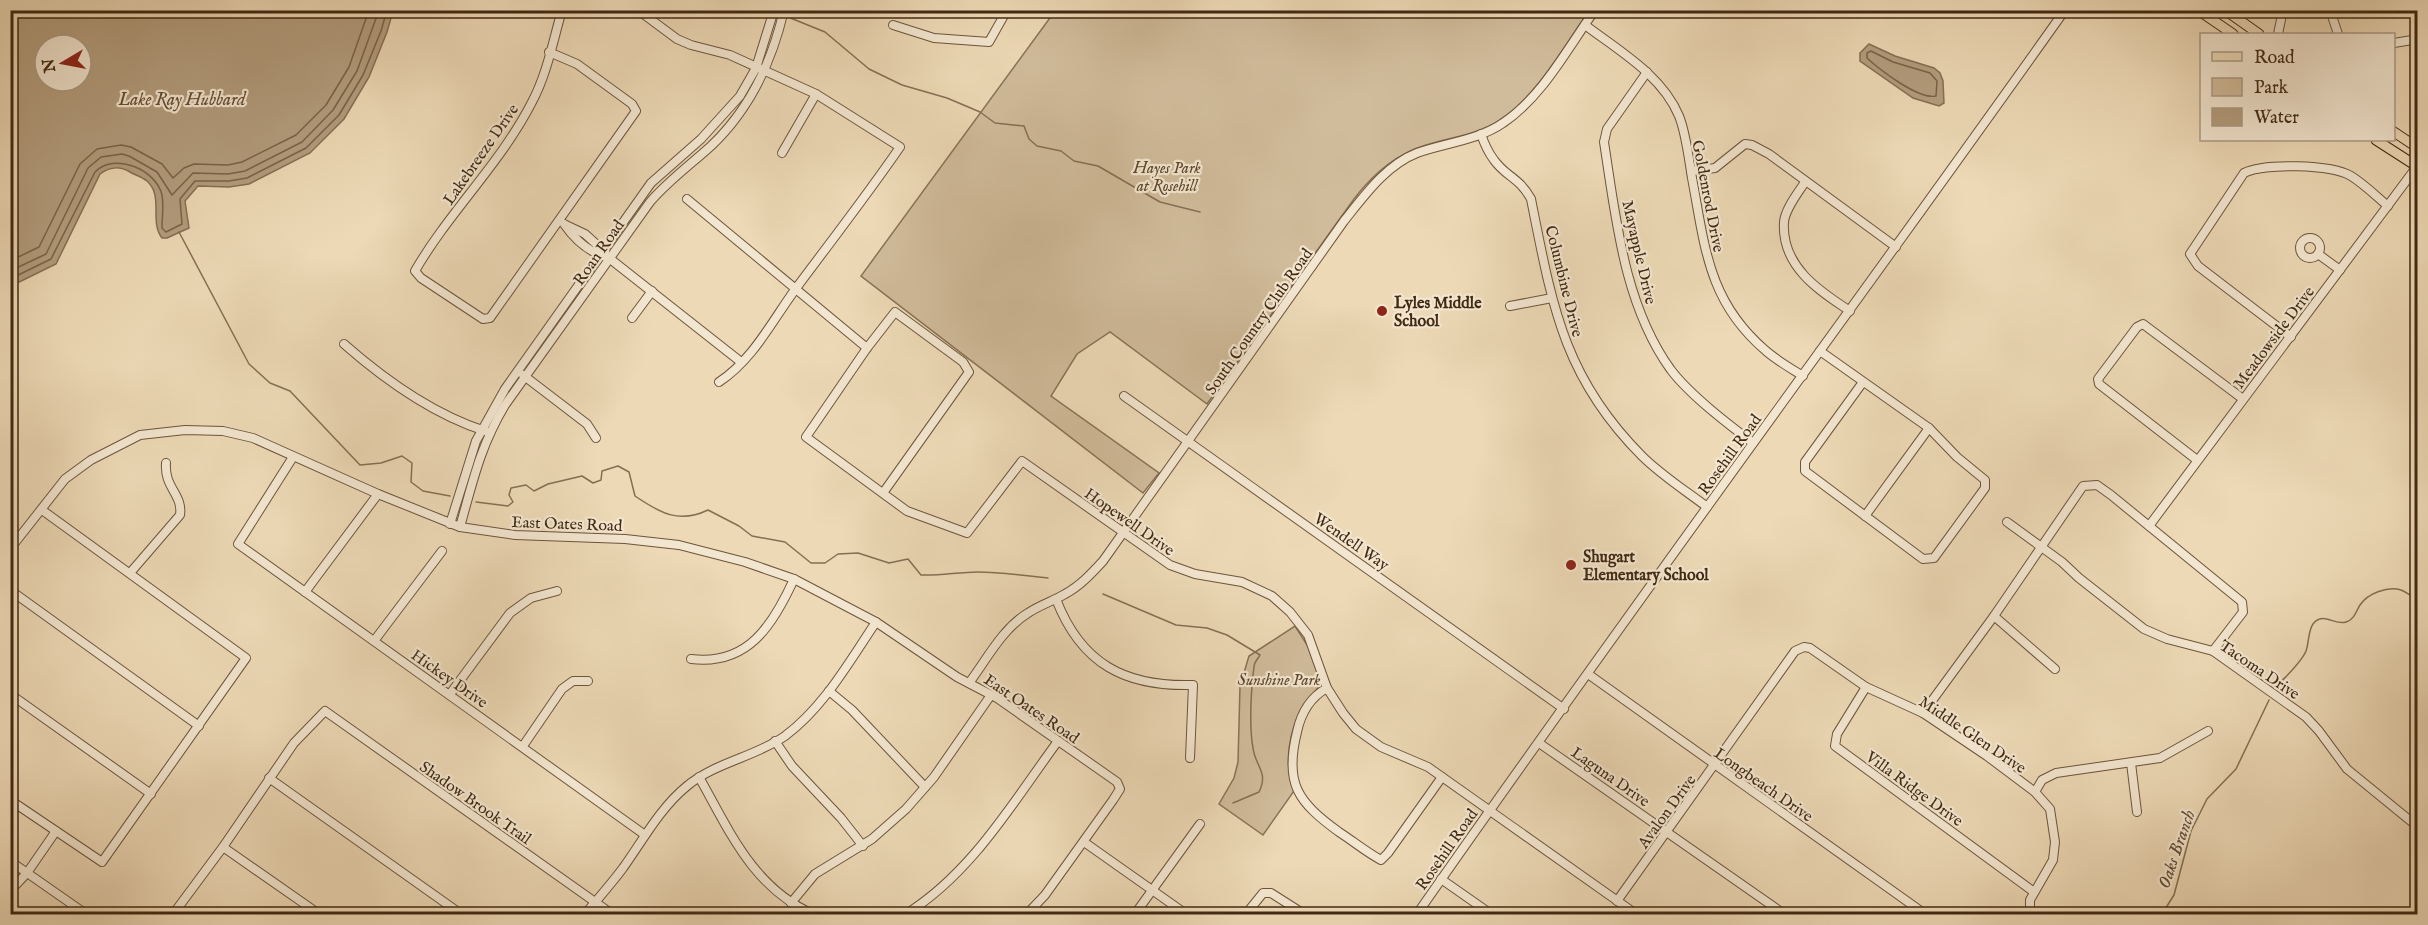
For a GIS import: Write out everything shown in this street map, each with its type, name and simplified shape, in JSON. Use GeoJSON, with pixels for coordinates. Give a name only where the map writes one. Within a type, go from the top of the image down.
{"type":"FeatureCollection","features":[{"type":"Feature","properties":{"kind":"main road"},"geometry":{"type":"LineString","coordinates":[[2198,10],[2232,33]]}},
{"type":"Feature","properties":{"kind":"main road"},"geometry":{"type":"LineString","coordinates":[[2224,10],[2258,33]]}},
{"type":"Feature","properties":{"kind":"main road"},"geometry":{"type":"LineString","coordinates":[[2395,133],[2418,148]]}},
{"type":"Feature","properties":{"kind":"main road"},"geometry":{"type":"LineString","coordinates":[[2378,141],[2417,166]]}},
{"type":"Feature","properties":{"kind":"street","name":"Lakebreeze Drive"},"geometry":{"type":"LineString","coordinates":[[561,222],[490,318],[478,317],[421,278],[416,271],[524,117],[544,75],[562,10]]}},
{"type":"Feature","properties":{"kind":"street"},"geometry":{"type":"LineString","coordinates":[[638,10],[677,39],[730,55],[816,94],[861,120],[900,147],[863,202],[750,353],[731,374],[719,382]]}},
{"type":"Feature","properties":{"kind":"street","name":"Roan Road"},"geometry":{"type":"LineString","coordinates":[[450,524],[485,431],[504,389],[651,183],[727,113],[740,96],[756,68],[774,10]]}},
{"type":"Feature","properties":{"kind":"street","name":"Roan Road"},"geometry":{"type":"LineString","coordinates":[[460,527],[485,431],[661,189],[710,146],[735,119],[765,71],[784,10]]}},
{"type":"Feature","properties":{"kind":"street"},"geometry":{"type":"LineString","coordinates":[[893,25],[934,38],[989,42],[1007,10]]}},
{"type":"Feature","properties":{"kind":"street","name":"South Country Club Road"},"geometry":{"type":"LineString","coordinates":[[969,683],[1005,633],[1016,622],[1077,586],[1095,569],[1215,405],[1344,221],[1378,179],[1414,154],[1481,134],[1502,124],[1535,95],[1595,10]]}},
{"type":"Feature","properties":{"kind":"street","name":"Rosehill Road"},"geometry":{"type":"LineString","coordinates":[[1417,915],[1564,709],[1632,609],[1850,311],[2064,10]]}},
{"type":"Feature","properties":{"kind":"street"},"geometry":{"type":"LineString","coordinates":[[2278,33],[2283,10]]}},
{"type":"Feature","properties":{"kind":"street"},"geometry":{"type":"LineString","coordinates":[[2338,33],[2331,12],[2350,10]]}},
{"type":"Feature","properties":{"kind":"street","name":"Goldenrod Drive"},"geometry":{"type":"LineString","coordinates":[[1585,25],[1647,72],[1679,116],[1708,262],[1717,288],[1732,316],[1765,351],[1803,376]]}},
{"type":"Feature","properties":{"kind":"street"},"geometry":{"type":"LineString","coordinates":[[2395,43],[2418,39]]}},
{"type":"Feature","properties":{"kind":"street"},"geometry":{"type":"LineString","coordinates":[[549,52],[577,64],[632,104],[636,111],[561,222],[585,234],[601,252],[741,362]]}},
{"type":"Feature","properties":{"kind":"street","name":"Mayapple Drive"},"geometry":{"type":"LineString","coordinates":[[1647,72],[1607,129],[1604,142],[1630,283],[1645,328],[1672,371],[1719,418],[1753,443]]}},
{"type":"Feature","properties":{"kind":"street"},"geometry":{"type":"LineString","coordinates":[[782,153],[816,94]]}},
{"type":"Feature","properties":{"kind":"street","name":"Columbine Drive"},"geometry":{"type":"LineString","coordinates":[[1481,134],[1495,163],[1523,184],[1531,199],[1558,321],[1573,361],[1588,390],[1611,422],[1644,458],[1707,507]]}},
{"type":"Feature","properties":{"kind":"street"},"geometry":{"type":"LineString","coordinates":[[1691,171],[1715,168],[1745,144],[1752,145],[1768,154],[1896,246]]}},
{"type":"Feature","properties":{"kind":"street","name":"Meadowside Drive"},"geometry":{"type":"LineString","coordinates":[[2149,526],[2417,166]]}},
{"type":"Feature","properties":{"kind":"street"},"geometry":{"type":"LineString","coordinates":[[2291,337],[2198,266],[2190,254],[2244,173],[2252,169],[2265,168],[2334,170],[2349,175],[2388,206]]}},
{"type":"Feature","properties":{"kind":"street"},"geometry":{"type":"LineString","coordinates":[[1805,182],[1788,210],[1784,222],[1786,240],[1794,263],[1804,277],[1822,293],[1850,311]]}},
{"type":"Feature","properties":{"kind":"street"},"geometry":{"type":"LineString","coordinates":[[687,199],[867,348]]}},
{"type":"Feature","properties":{"kind":"street"},"geometry":{"type":"LineString","coordinates":[[2318,254],[2340,270]]}},
{"type":"Feature","properties":{"kind":"street"},"geometry":{"type":"LineString","coordinates":[[632,318],[652,291]]}},
{"type":"Feature","properties":{"kind":"street"},"geometry":{"type":"LineString","coordinates":[[1510,306],[1552,298]]}},
{"type":"Feature","properties":{"kind":"street"},"geometry":{"type":"LineString","coordinates":[[895,312],[963,362],[969,372],[883,494],[806,437],[867,348],[895,312]]}},
{"type":"Feature","properties":{"kind":"street"},"geometry":{"type":"LineString","coordinates":[[2197,460],[2099,384],[2098,379],[2111,361],[2137,327],[2143,324],[2243,399]]}},
{"type":"Feature","properties":{"kind":"street"},"geometry":{"type":"LineString","coordinates":[[344,344],[392,383],[429,405],[485,431]]}},
{"type":"Feature","properties":{"kind":"street"},"geometry":{"type":"LineString","coordinates":[[1820,351],[1929,428],[1957,457],[1983,477],[1986,483],[1985,488],[1937,556],[1931,559],[1923,559],[1807,474],[1804,468],[1805,462],[1863,382]]}},
{"type":"Feature","properties":{"kind":"street"},"geometry":{"type":"LineString","coordinates":[[518,371],[587,424],[596,438]]}},
{"type":"Feature","properties":{"kind":"street","name":"Wendell Way"},"geometry":{"type":"LineString","coordinates":[[1124,396],[1564,709]]}},
{"type":"Feature","properties":{"kind":"street"},"geometry":{"type":"LineString","coordinates":[[1865,516],[1929,428]]}},
{"type":"Feature","properties":{"kind":"street","name":"East Oates Road"},"geometry":{"type":"LineString","coordinates":[[10,549],[65,479],[91,460],[140,435],[185,430],[223,431],[253,438],[378,494],[460,527],[515,536],[625,538],[679,545],[736,559],[794,579],[876,622],[969,683],[991,694],[1112,778],[1120,789],[1084,842]]}},
{"type":"Feature","properties":{"kind":"street","name":"Hickey Drive"},"geometry":{"type":"LineString","coordinates":[[293,456],[238,544],[645,835]]}},
{"type":"Feature","properties":{"kind":"street","name":"Hopewell Drive"},"geometry":{"type":"LineString","coordinates":[[883,494],[920,517],[967,532],[1022,460],[1170,565],[1195,574],[1242,582],[1272,596],[1290,612],[1308,635],[1327,688],[1342,713],[1366,737],[1388,751],[1418,761],[1636,915]]}},
{"type":"Feature","properties":{"kind":"street"},"geometry":{"type":"LineString","coordinates":[[130,573],[180,515],[181,505],[165,476],[165,463]]}},
{"type":"Feature","properties":{"kind":"street"},"geometry":{"type":"LineString","coordinates":[[1923,713],[1994,616],[2083,486],[2097,485],[2242,602],[2243,612],[2213,651]]}},
{"type":"Feature","properties":{"kind":"street"},"geometry":{"type":"LineString","coordinates":[[305,591],[378,494]]}},
{"type":"Feature","properties":{"kind":"street"},"geometry":{"type":"LineString","coordinates":[[10,800],[102,862],[246,658],[42,510]]}},
{"type":"Feature","properties":{"kind":"street","name":"Tacoma Drive"},"geometry":{"type":"LineString","coordinates":[[2007,522],[2041,546],[2115,608],[2144,628],[2167,639],[2213,651],[2306,717],[2347,769],[2418,827]]}},
{"type":"Feature","properties":{"kind":"street"},"geometry":{"type":"LineString","coordinates":[[374,641],[442,551]]}},
{"type":"Feature","properties":{"kind":"street"},"geometry":{"type":"LineString","coordinates":[[691,659],[714,660],[742,650],[753,642],[774,619],[794,579]]}},
{"type":"Feature","properties":{"kind":"street"},"geometry":{"type":"LineString","coordinates":[[10,590],[199,726]]}},
{"type":"Feature","properties":{"kind":"street"},"geometry":{"type":"LineString","coordinates":[[450,694],[510,613],[531,598],[557,591]]}},
{"type":"Feature","properties":{"kind":"street"},"geometry":{"type":"LineString","coordinates":[[1056,599],[1072,633],[1104,665],[1127,677],[1150,684],[1193,685],[1190,758]]}},
{"type":"Feature","properties":{"kind":"street"},"geometry":{"type":"LineString","coordinates":[[1994,616],[2055,669]]}},
{"type":"Feature","properties":{"kind":"street"},"geometry":{"type":"LineString","coordinates":[[585,915],[675,797],[699,777],[783,737],[805,718],[829,691],[876,622]]}},
{"type":"Feature","properties":{"kind":"street","name":"Middle Glen Drive"},"geometry":{"type":"LineString","coordinates":[[1799,649],[1810,648],[1866,687],[1923,713],[2035,792],[2050,809],[2055,842],[2053,860],[2034,892]]}},
{"type":"Feature","properties":{"kind":"street","name":"Avalon Drive"},"geometry":{"type":"LineString","coordinates":[[1617,901],[1795,651],[1799,649]]}},
{"type":"Feature","properties":{"kind":"street","name":"Longbeach Drive"},"geometry":{"type":"LineString","coordinates":[[1588,674],[1925,915]]}},
{"type":"Feature","properties":{"kind":"street"},"geometry":{"type":"LineString","coordinates":[[523,746],[562,688],[573,681],[588,681]]}},
{"type":"Feature","properties":{"kind":"street","name":"Villa Ridge Drive"},"geometry":{"type":"LineString","coordinates":[[1866,687],[1837,734],[1835,746],[2034,892]]}},
{"type":"Feature","properties":{"kind":"street"},"geometry":{"type":"LineString","coordinates":[[1327,688],[1311,701],[1298,728],[1292,762],[1296,786],[1304,801],[1315,814],[1381,860],[1442,777]]}},
{"type":"Feature","properties":{"kind":"street"},"geometry":{"type":"LineString","coordinates":[[829,691],[852,710],[925,788]]}},
{"type":"Feature","properties":{"kind":"street"},"geometry":{"type":"LineString","coordinates":[[10,694],[151,794]]}},
{"type":"Feature","properties":{"kind":"street"},"geometry":{"type":"LineString","coordinates":[[791,903],[815,874],[863,846],[894,821],[925,788],[991,694]]}},
{"type":"Feature","properties":{"kind":"street","name":"Shadow Brook Trail"},"geometry":{"type":"LineString","coordinates":[[269,778],[294,743],[325,711],[612,915]]}},
{"type":"Feature","properties":{"kind":"street"},"geometry":{"type":"LineString","coordinates":[[2035,792],[2042,780],[2056,773],[2160,758],[2208,731]]}},
{"type":"Feature","properties":{"kind":"street"},"geometry":{"type":"LineString","coordinates":[[774,741],[792,766],[827,801],[863,846]]}},
{"type":"Feature","properties":{"kind":"street"},"geometry":{"type":"LineString","coordinates":[[908,914],[960,870],[986,840],[1058,741]]}},
{"type":"Feature","properties":{"kind":"street","name":"Laguna Drive"},"geometry":{"type":"LineString","coordinates":[[1539,743],[1784,915]]}},
{"type":"Feature","properties":{"kind":"street"},"geometry":{"type":"LineString","coordinates":[[2131,763],[2136,812]]}},
{"type":"Feature","properties":{"kind":"street"},"geometry":{"type":"LineString","coordinates":[[699,777],[750,864],[768,884],[791,903],[813,915]]}},
{"type":"Feature","properties":{"kind":"street"},"geometry":{"type":"LineString","coordinates":[[176,914],[177,909],[223,847],[269,778],[461,915]]}},
{"type":"Feature","properties":{"kind":"street"},"geometry":{"type":"LineString","coordinates":[[1135,915],[1200,824]]}},
{"type":"Feature","properties":{"kind":"street"},"geometry":{"type":"LineString","coordinates":[[10,891],[27,873],[56,831]]}},
{"type":"Feature","properties":{"kind":"street"},"geometry":{"type":"LineString","coordinates":[[1027,915],[1045,895],[1084,842],[1186,915]]}},
{"type":"Feature","properties":{"kind":"street"},"geometry":{"type":"LineString","coordinates":[[223,847],[319,915]]}},
{"type":"Feature","properties":{"kind":"street"},"geometry":{"type":"LineString","coordinates":[[10,861],[86,915]]}},
{"type":"Feature","properties":{"kind":"street"},"geometry":{"type":"LineString","coordinates":[[1441,879],[1491,915]]}},
{"type":"Feature","properties":{"kind":"street"},"geometry":{"type":"LineString","coordinates":[[2030,915],[2028,908],[2034,892]]}},
{"type":"Feature","properties":{"kind":"street"},"geometry":{"type":"LineString","coordinates":[[1246,915],[1263,893],[1271,893],[1304,915]]}},
{"type":"Feature","properties":{"kind":"green space","name":"Hayes Park at Rosehill"},"geometry":{"type":"Polygon","coordinates":[[[1055,11],[1589,11],[1549,70],[1513,110],[1482,129],[1415,149],[1395,159],[1369,181],[1207,404],[1110,332],[1077,354],[1051,396],[1159,473],[1143,493],[861,276],[1055,11]]]}},
{"type":"Feature","properties":{"kind":"green space","name":"Sunshine Park"},"geometry":{"type":"Polygon","coordinates":[[[1295,626],[1311,651],[1321,683],[1304,705],[1291,736],[1288,759],[1294,791],[1263,835],[1219,804],[1234,778],[1238,762],[1240,686],[1249,656],[1295,626]]]}},
{"type":"Feature","properties":{"kind":"water","name":"Lake Ray Hubbard"},"geometry":{"type":"Polygon","coordinates":[[[11,10],[393,10],[369,77],[344,119],[310,153],[249,184],[229,187],[198,186],[185,201],[189,228],[167,238],[162,238],[158,231],[155,194],[147,181],[122,169],[107,170],[100,174],[56,264],[11,286],[11,10]]]}},
{"type":"Feature","properties":{"kind":"water"},"geometry":{"type":"Polygon","coordinates":[[[1869,44],[1895,56],[1934,68],[1940,73],[1943,81],[1944,103],[1939,106],[1913,98],[1860,61],[1860,53],[1869,44]]]}},
{"type":"Feature","properties":{"kind":"waterway"},"geometry":{"type":"LineString","coordinates":[[789,17],[806,10]]}},
{"type":"Feature","properties":{"kind":"waterway"},"geometry":{"type":"LineString","coordinates":[[788,17],[825,32],[869,69],[902,85],[947,98],[980,112],[995,123],[1024,126],[1029,139],[1037,146],[1061,151],[1074,161],[1098,166],[1160,202],[1200,212]]}},
{"type":"Feature","properties":{"kind":"waterway"},"geometry":{"type":"LineString","coordinates":[[179,232],[249,364],[270,383],[290,391],[360,465],[381,463],[402,456],[412,463],[411,482],[423,491],[450,496]]}},
{"type":"Feature","properties":{"kind":"waterway"},"geometry":{"type":"LineString","coordinates":[[476,502],[508,506],[513,502],[509,495],[511,488],[526,485],[534,491],[548,484],[582,476],[593,483],[601,480],[602,471],[618,466],[629,472],[635,496],[661,512],[688,516],[708,510],[739,526],[752,536],[785,542],[811,563],[825,563],[838,554],[858,553],[889,563],[908,559],[921,575],[987,572],[1048,578]]}},
{"type":"Feature","properties":{"kind":"waterway","name":"Oaks Branch"},"geometry":{"type":"LineString","coordinates":[[2277,686],[2304,656],[2311,627],[2317,620],[2325,619],[2342,623],[2349,621],[2364,601],[2384,590],[2401,590],[2418,599]]}},
{"type":"Feature","properties":{"kind":"waterway"},"geometry":{"type":"LineString","coordinates":[[1103,594],[1176,625],[1207,628],[1227,635],[1260,655],[1254,665],[1251,719],[1253,748],[1262,774],[1262,785],[1259,792],[1233,803]]}},
{"type":"Feature","properties":{"kind":"waterway","name":"Oaks Branch"},"geometry":{"type":"LineString","coordinates":[[2162,914],[2174,895],[2191,831],[2207,799],[2236,769],[2269,700]]}},
{"type":"Feature","properties":{"kind":"place","name":"Lyles Middle School"},"geometry":{"type":"Point","coordinates":[1382,311]}},
{"type":"Feature","properties":{"kind":"place","name":"Shugart Elementary School"},"geometry":{"type":"Point","coordinates":[1571,565]}}]}
